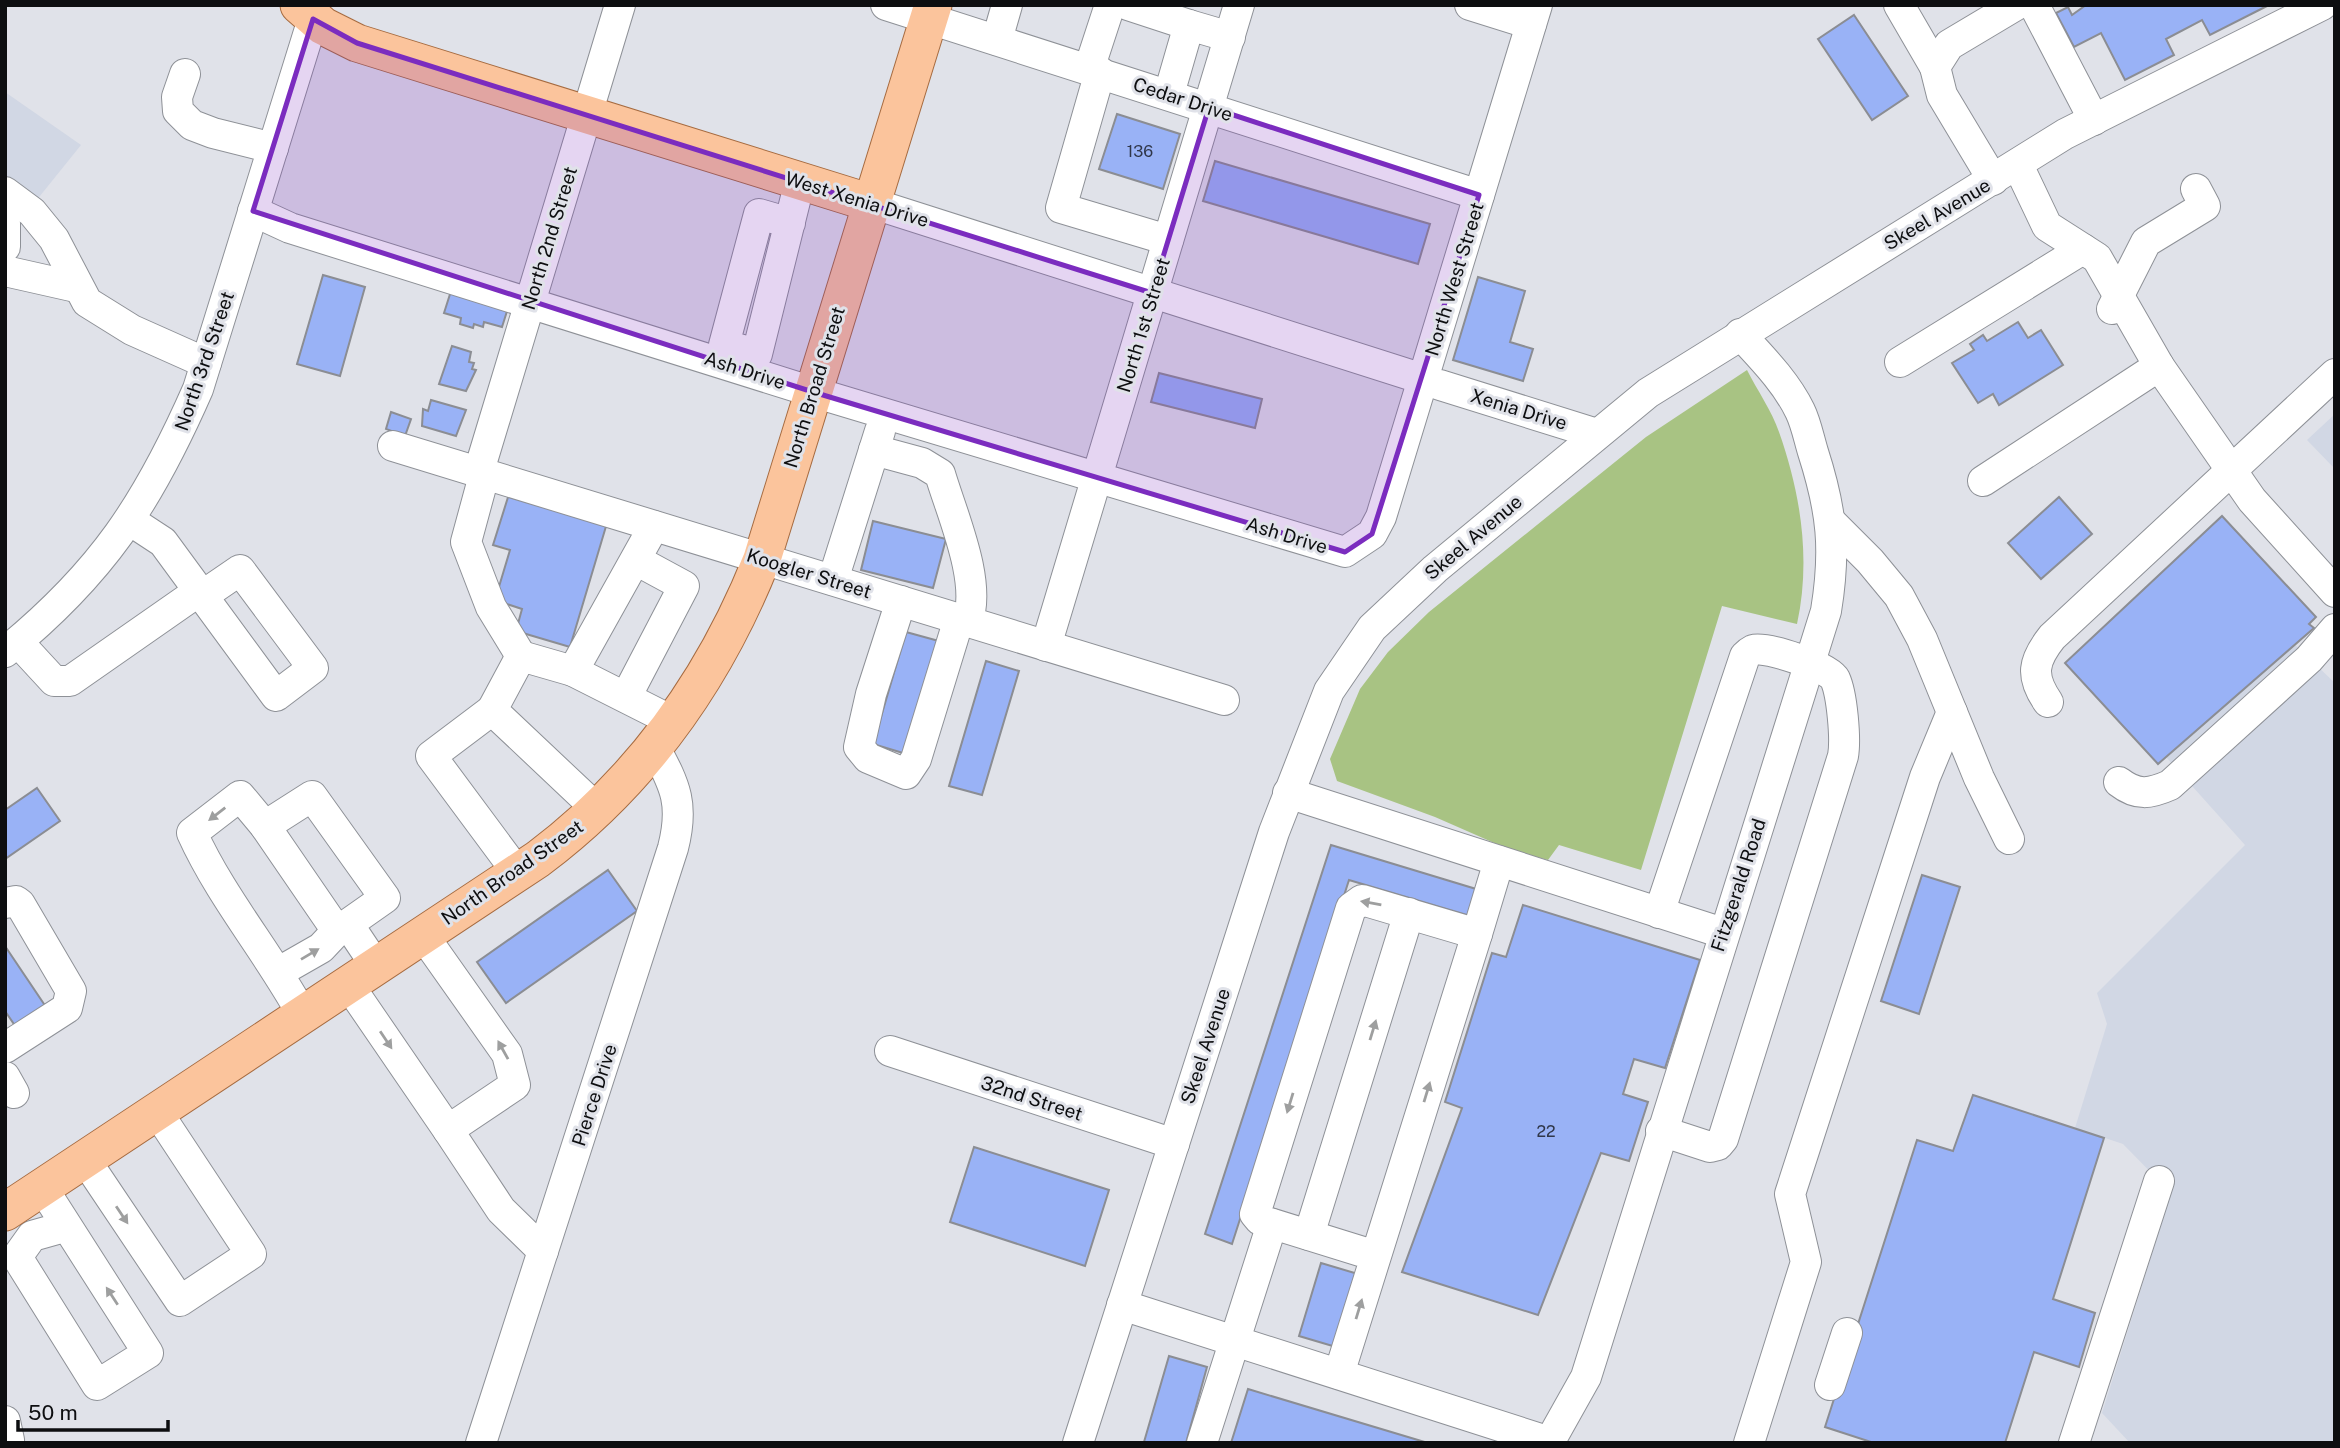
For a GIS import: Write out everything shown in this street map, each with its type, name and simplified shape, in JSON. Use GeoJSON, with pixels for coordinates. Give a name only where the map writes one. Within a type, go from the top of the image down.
{"type":"FeatureCollection","features":[{"type":"Feature","properties":{"kind":"main road","name":"North Broad Street"},"geometry":{"type":"LineString","coordinates":[[19,1208],[84,1158],[517,873],[598,810],[665,735],[732,628],[762,559],[931,12]]}},
{"type":"Feature","properties":{"kind":"main road","name":"West Xenia Drive"},"geometry":{"type":"LineString","coordinates":[[316,14],[357,43],[871,203]]}},
{"type":"Feature","properties":{"kind":"street","name":"North 2nd Street"},"geometry":{"type":"LineString","coordinates":[[521,656],[491,607],[466,542],[482,471],[530,301],[620,5]]}},
{"type":"Feature","properties":{"kind":"street","name":"Cedar Drive"},"geometry":{"type":"LineString","coordinates":[[886,5],[931,12],[997,40],[1479,195]]}},
{"type":"Feature","properties":{"kind":"street"},"geometry":{"type":"LineString","coordinates":[[997,40],[1007,5]]}},
{"type":"Feature","properties":{"kind":"street"},"geometry":{"type":"LineString","coordinates":[[1110,5],[1061,208],[1168,240]]}},
{"type":"Feature","properties":{"kind":"street"},"geometry":{"type":"LineString","coordinates":[[1128,5],[1230,37]]}},
{"type":"Feature","properties":{"kind":"street","name":"North 1st Street"},"geometry":{"type":"LineString","coordinates":[[1046,646],[1240,5]]}},
{"type":"Feature","properties":{"kind":"street"},"geometry":{"type":"LineString","coordinates":[[1470,5],[1534,15]]}},
{"type":"Feature","properties":{"kind":"street"},"geometry":{"type":"LineString","coordinates":[[1899,5],[1935,66],[1942,95],[1993,180]]}},
{"type":"Feature","properties":{"kind":"street"},"geometry":{"type":"LineString","coordinates":[[1935,66],[1949,45],[2016,5]]}},
{"type":"Feature","properties":{"kind":"street"},"geometry":{"type":"LineString","coordinates":[[2034,5],[2094,120]]}},
{"type":"Feature","properties":{"kind":"street","name":"Skeel Avenue"},"geometry":{"type":"LineString","coordinates":[[1078,1443],[1287,793],[1329,691],[1372,628],[1435,569],[1648,393],[2065,134],[2322,5]]}},
{"type":"Feature","properties":{"kind":"street","name":"North 3rd Street"},"geometry":{"type":"LineString","coordinates":[[11,647],[87,576],[131,521],[174,445],[206,363],[316,14]]}},
{"type":"Feature","properties":{"kind":"street","name":"North West Street"},"geometry":{"type":"LineString","coordinates":[[1359,545],[1372,534],[1381,517],[1432,382],[1479,195],[1534,15]]}},
{"type":"Feature","properties":{"kind":"street"},"geometry":{"type":"LineString","coordinates":[[1169,94],[1189,25]]}},
{"type":"Feature","properties":{"kind":"street"},"geometry":{"type":"LineString","coordinates":[[185,74],[177,97],[178,111],[192,125],[273,148]]}},
{"type":"Feature","properties":{"kind":"street"},"geometry":{"type":"LineString","coordinates":[[2018,165],[2047,226],[2097,258],[2114,304],[2252,500],[2335,592]]}},
{"type":"Feature","properties":{"kind":"street"},"geometry":{"type":"LineString","coordinates":[[755,363],[800,181]]}},
{"type":"Feature","properties":{"kind":"street"},"geometry":{"type":"LineString","coordinates":[[2114,304],[2146,242],[2205,206],[2196,189]]}},
{"type":"Feature","properties":{"kind":"street"},"geometry":{"type":"LineString","coordinates":[[5,192],[32,212],[54,239],[76,286],[87,302],[132,330],[206,363]]}},
{"type":"Feature","properties":{"kind":"street","name":"West Xenia Drive"},"geometry":{"type":"LineString","coordinates":[[871,203],[1432,382]]}},
{"type":"Feature","properties":{"kind":"street","name":"Ash Drive"},"geometry":{"type":"LineString","coordinates":[[253,211],[290,228],[530,301],[755,363],[813,392],[1329,548],[1345,552],[1359,545]]}},
{"type":"Feature","properties":{"kind":"street"},"geometry":{"type":"LineString","coordinates":[[5,223],[5,247]]}},
{"type":"Feature","properties":{"kind":"street"},"geometry":{"type":"LineString","coordinates":[[1900,362],[2082,249]]}},
{"type":"Feature","properties":{"kind":"street"},"geometry":{"type":"LineString","coordinates":[[5,271],[76,286]]}},
{"type":"Feature","properties":{"kind":"street","name":"Fitzgerald Road"},"geometry":{"type":"LineString","coordinates":[[1549,1442],[1586,1377],[1826,611],[1833,570],[1832,523],[1800,411],[1775,373],[1740,334]]}},
{"type":"Feature","properties":{"kind":"street"},"geometry":{"type":"LineString","coordinates":[[1983,481],[2160,366]]}},
{"type":"Feature","properties":{"kind":"street"},"geometry":{"type":"LineString","coordinates":[[2048,702],[2035,681],[2034,667],[2039,653],[2052,637],[2335,374]]}},
{"type":"Feature","properties":{"kind":"street","name":"Xenia Drive"},"geometry":{"type":"LineString","coordinates":[[1432,382],[1597,434]]}},
{"type":"Feature","properties":{"kind":"street"},"geometry":{"type":"LineString","coordinates":[[833,580],[886,414]]}},
{"type":"Feature","properties":{"kind":"street","name":"Koogler Street"},"geometry":{"type":"LineString","coordinates":[[393,446],[482,471],[1224,700]]}},
{"type":"Feature","properties":{"kind":"street"},"geometry":{"type":"LineString","coordinates":[[874,450],[922,463],[940,474],[969,571],[972,601],[963,620],[916,759],[906,774],[868,758],[859,747],[871,694],[901,601]]}},
{"type":"Feature","properties":{"kind":"street"},"geometry":{"type":"LineString","coordinates":[[11,647],[54,681],[70,681],[201,593],[163,542],[131,521]]}},
{"type":"Feature","properties":{"kind":"street"},"geometry":{"type":"LineString","coordinates":[[1832,523],[1899,596],[1922,639],[1979,778],[2009,839]]}},
{"type":"Feature","properties":{"kind":"street"},"geometry":{"type":"LineString","coordinates":[[573,671],[654,526]]}},
{"type":"Feature","properties":{"kind":"street"},"geometry":{"type":"LineString","coordinates":[[626,697],[684,586],[636,560]]}},
{"type":"Feature","properties":{"kind":"street"},"geometry":{"type":"LineString","coordinates":[[2119,782],[2129,790],[2144,793],[2170,785],[2309,659],[2335,629]]}},
{"type":"Feature","properties":{"kind":"street"},"geometry":{"type":"LineString","coordinates":[[1659,913],[1745,656],[1752,650],[1766,650],[1826,669],[1835,678],[1845,746],[1723,1139],[1718,1145],[1710,1147],[1661,1132]]}},
{"type":"Feature","properties":{"kind":"street"},"geometry":{"type":"LineString","coordinates":[[517,873],[431,756],[492,710],[521,656],[573,671],[626,697],[665,735]]}},
{"type":"Feature","properties":{"kind":"street"},"geometry":{"type":"LineString","coordinates":[[492,710],[598,810]]}},
{"type":"Feature","properties":{"kind":"street"},"geometry":{"type":"LineString","coordinates":[[1749,1443],[1806,1262],[1790,1194],[1925,777],[1952,712]]}},
{"type":"Feature","properties":{"kind":"street","name":"Pierce Drive"},"geometry":{"type":"LineString","coordinates":[[481,1443],[680,822],[678,796],[665,735]]}},
{"type":"Feature","properties":{"kind":"street"},"geometry":{"type":"LineString","coordinates":[[1287,793],[1723,933]]}},
{"type":"Feature","properties":{"kind":"street"},"geometry":{"type":"LineString","coordinates":[[302,1014],[279,972],[205,860],[192,833],[240,796],[343,928],[362,975],[448,1130],[501,1210],[543,1251]]}},
{"type":"Feature","properties":{"kind":"street"},"geometry":{"type":"LineString","coordinates":[[265,826],[312,796],[385,898],[343,928],[321,948],[279,972]]}},
{"type":"Feature","properties":{"kind":"street"},"geometry":{"type":"LineString","coordinates":[[1339,1374],[1499,861]]}},
{"type":"Feature","properties":{"kind":"street"},"geometry":{"type":"LineString","coordinates":[[1376,1256],[1260,1220],[1255,1214],[1351,908],[1362,900],[1477,934]]}},
{"type":"Feature","properties":{"kind":"street"},"geometry":{"type":"LineString","coordinates":[[5,903],[16,901],[20,904],[71,991],[66,1008],[5,1048]]}},
{"type":"Feature","properties":{"kind":"street"},"geometry":{"type":"LineString","coordinates":[[1309,1235],[1409,913]]}},
{"type":"Feature","properties":{"kind":"street"},"geometry":{"type":"LineString","coordinates":[[423,935],[508,1054],[515,1085],[448,1130]]}},
{"type":"Feature","properties":{"kind":"street","name":"32nd Street"},"geometry":{"type":"LineString","coordinates":[[890,1051],[1174,1144]]}},
{"type":"Feature","properties":{"kind":"street"},"geometry":{"type":"LineString","coordinates":[[84,1158],[180,1301],[251,1254],[156,1110]]}},
{"type":"Feature","properties":{"kind":"street"},"geometry":{"type":"LineString","coordinates":[[2074,1443],[2159,1181]]}},
{"type":"Feature","properties":{"kind":"street"},"geometry":{"type":"LineString","coordinates":[[19,1208],[64,1227]]}},
{"type":"Feature","properties":{"kind":"street"},"geometry":{"type":"LineString","coordinates":[[19,1208],[64,1227],[148,1353],[97,1385],[17,1257],[19,1208]]}},
{"type":"Feature","properties":{"kind":"street"},"geometry":{"type":"LineString","coordinates":[[1202,1443],[1272,1224]]}},
{"type":"Feature","properties":{"kind":"street"},"geometry":{"type":"LineString","coordinates":[[1122,1305],[1549,1442]]}},
{"type":"Feature","properties":{"kind":"street"},"geometry":{"type":"LineString","coordinates":[[1830,1385],[1847,1333]]}},
{"type":"Feature","properties":{"kind":"highlighted area"},"geometry":{"type":"Polygon","coordinates":[[[313,19],[357,43],[1152,293],[1209,107],[1479,195],[1372,534],[1345,552],[1329,548],[813,392],[253,211],[313,19]]]}},
{"type":"Feature","properties":{"kind":"shaded area"},"geometry":{"type":"Polygon","coordinates":[[[5,92],[81,145],[23,217],[5,207],[5,92]]]}},
{"type":"Feature","properties":{"kind":"shaded area"},"geometry":{"type":"Polygon","coordinates":[[[2335,414],[2335,469],[2307,440],[2335,414]]]}},
{"type":"Feature","properties":{"kind":"shaded area"},"geometry":{"type":"Polygon","coordinates":[[[2294,644],[2335,683],[2335,1443],[2130,1443],[2102,1413],[2171,1193],[2123,1144],[2075,1128],[2107,1024],[2097,993],[2245,845],[2166,757],[2294,644]]]}},
{"type":"Feature","properties":{"kind":"green space"},"geometry":{"type":"Polygon","coordinates":[[[1747,370],[1776,424],[1787,455],[1798,503],[1803,576],[1797,624],[1722,606],[1641,870],[1559,845],[1548,860],[1508,849],[1435,817],[1337,781],[1330,759],[1360,689],[1388,652],[1429,612],[1646,437],[1747,370]]]}},
{"type":"Feature","properties":{"kind":"building"},"geometry":{"type":"Polygon","coordinates":[[[2086,5],[2269,5],[2210,35],[2202,20],[2166,39],[2174,55],[2125,80],[2101,33],[2074,47],[2056,13],[2068,7],[2072,15],[2086,5]]]}},
{"type":"Feature","properties":{"kind":"building"},"geometry":{"type":"Polygon","coordinates":[[[1854,15],[1908,96],[1872,120],[1818,39],[1854,15]]]}},
{"type":"Feature","properties":{"kind":"building"},"geometry":{"type":"Polygon","coordinates":[[[1117,114],[1180,134],[1163,189],[1099,169],[1117,114]]]}},
{"type":"Feature","properties":{"kind":"building"},"geometry":{"type":"Polygon","coordinates":[[[1215,161],[1430,224],[1418,264],[1203,201],[1215,161]]]}},
{"type":"Feature","properties":{"kind":"building"},"geometry":{"type":"Polygon","coordinates":[[[323,275],[365,287],[340,376],[297,364],[323,275]]]}},
{"type":"Feature","properties":{"kind":"building"},"geometry":{"type":"Polygon","coordinates":[[[1478,277],[1525,291],[1510,342],[1533,349],[1523,381],[1453,360],[1478,277]]]}},
{"type":"Feature","properties":{"kind":"building"},"geometry":{"type":"Polygon","coordinates":[[[451,291],[508,308],[502,327],[484,322],[483,327],[474,324],[473,328],[460,324],[461,318],[444,313],[451,291]]]}},
{"type":"Feature","properties":{"kind":"building"},"geometry":{"type":"Polygon","coordinates":[[[2018,322],[2028,338],[2041,330],[2063,365],[1999,405],[1993,394],[1978,403],[1952,363],[1974,350],[1970,344],[1983,335],[1987,341],[2018,322]]]}},
{"type":"Feature","properties":{"kind":"building"},"geometry":{"type":"Polygon","coordinates":[[[452,346],[471,352],[469,362],[474,363],[472,369],[476,370],[466,391],[439,384],[452,346]]]}},
{"type":"Feature","properties":{"kind":"building"},"geometry":{"type":"Polygon","coordinates":[[[1159,373],[1262,399],[1255,428],[1151,402],[1159,373]]]}},
{"type":"Feature","properties":{"kind":"building"},"geometry":{"type":"Polygon","coordinates":[[[431,400],[466,410],[456,436],[422,426],[423,409],[428,411],[431,400]]]}},
{"type":"Feature","properties":{"kind":"building"},"geometry":{"type":"Polygon","coordinates":[[[391,412],[411,419],[405,436],[386,429],[391,412]]]}},
{"type":"Feature","properties":{"kind":"building"},"geometry":{"type":"Polygon","coordinates":[[[509,494],[607,523],[570,647],[516,631],[522,609],[495,600],[510,550],[493,545],[509,494]]]}},
{"type":"Feature","properties":{"kind":"building"},"geometry":{"type":"Polygon","coordinates":[[[2059,497],[2092,534],[2041,579],[2008,543],[2059,497]]]}},
{"type":"Feature","properties":{"kind":"building"},"geometry":{"type":"Polygon","coordinates":[[[2222,516],[2316,617],[2309,624],[2314,628],[2158,764],[2065,663],[2222,516]]]}},
{"type":"Feature","properties":{"kind":"building"},"geometry":{"type":"Polygon","coordinates":[[[873,521],[946,539],[933,588],[861,570],[873,521]]]}},
{"type":"Feature","properties":{"kind":"building"},"geometry":{"type":"Polygon","coordinates":[[[906,632],[946,643],[913,756],[873,744],[906,632]]]}},
{"type":"Feature","properties":{"kind":"building"},"geometry":{"type":"Polygon","coordinates":[[[986,661],[1019,671],[982,795],[949,786],[986,661]]]}},
{"type":"Feature","properties":{"kind":"building"},"geometry":{"type":"Polygon","coordinates":[[[37,788],[60,821],[5,859],[5,810],[37,788]]]}},
{"type":"Feature","properties":{"kind":"building"},"geometry":{"type":"Polygon","coordinates":[[[1331,845],[1486,892],[1477,918],[1349,880],[1232,1244],[1205,1234],[1331,845]]]}},
{"type":"Feature","properties":{"kind":"building"},"geometry":{"type":"Polygon","coordinates":[[[608,870],[637,911],[506,1003],[477,962],[608,870]]]}},
{"type":"Feature","properties":{"kind":"building"},"geometry":{"type":"Polygon","coordinates":[[[1922,875],[1960,887],[1919,1014],[1881,1001],[1922,875]]]}},
{"type":"Feature","properties":{"kind":"building"},"geometry":{"type":"Polygon","coordinates":[[[1523,905],[1700,960],[1665,1068],[1634,1059],[1623,1094],[1648,1102],[1629,1161],[1601,1153],[1538,1315],[1402,1272],[1462,1108],[1445,1102],[1492,953],[1506,957],[1523,905]]]}},
{"type":"Feature","properties":{"kind":"building"},"geometry":{"type":"Polygon","coordinates":[[[5,946],[48,1010],[18,1030],[5,1011],[5,946]]]}},
{"type":"Feature","properties":{"kind":"building"},"geometry":{"type":"Polygon","coordinates":[[[1973,1095],[2104,1138],[2053,1299],[2095,1313],[2079,1367],[2034,1352],[2005,1443],[1874,1443],[1825,1427],[1917,1140],[1953,1151],[1973,1095]]]}},
{"type":"Feature","properties":{"kind":"building"},"geometry":{"type":"Polygon","coordinates":[[[974,1147],[1109,1190],[1085,1266],[950,1222],[974,1147]]]}},
{"type":"Feature","properties":{"kind":"building"},"geometry":{"type":"Polygon","coordinates":[[[1321,1263],[1358,1274],[1336,1347],[1299,1336],[1321,1263]]]}},
{"type":"Feature","properties":{"kind":"building"},"geometry":{"type":"Polygon","coordinates":[[[1169,1356],[1207,1367],[1186,1443],[1144,1442],[1169,1356]]]}},
{"type":"Feature","properties":{"kind":"building"},"geometry":{"type":"Polygon","coordinates":[[[1248,1389],[1428,1443],[1231,1443],[1248,1389]]]}}]}
